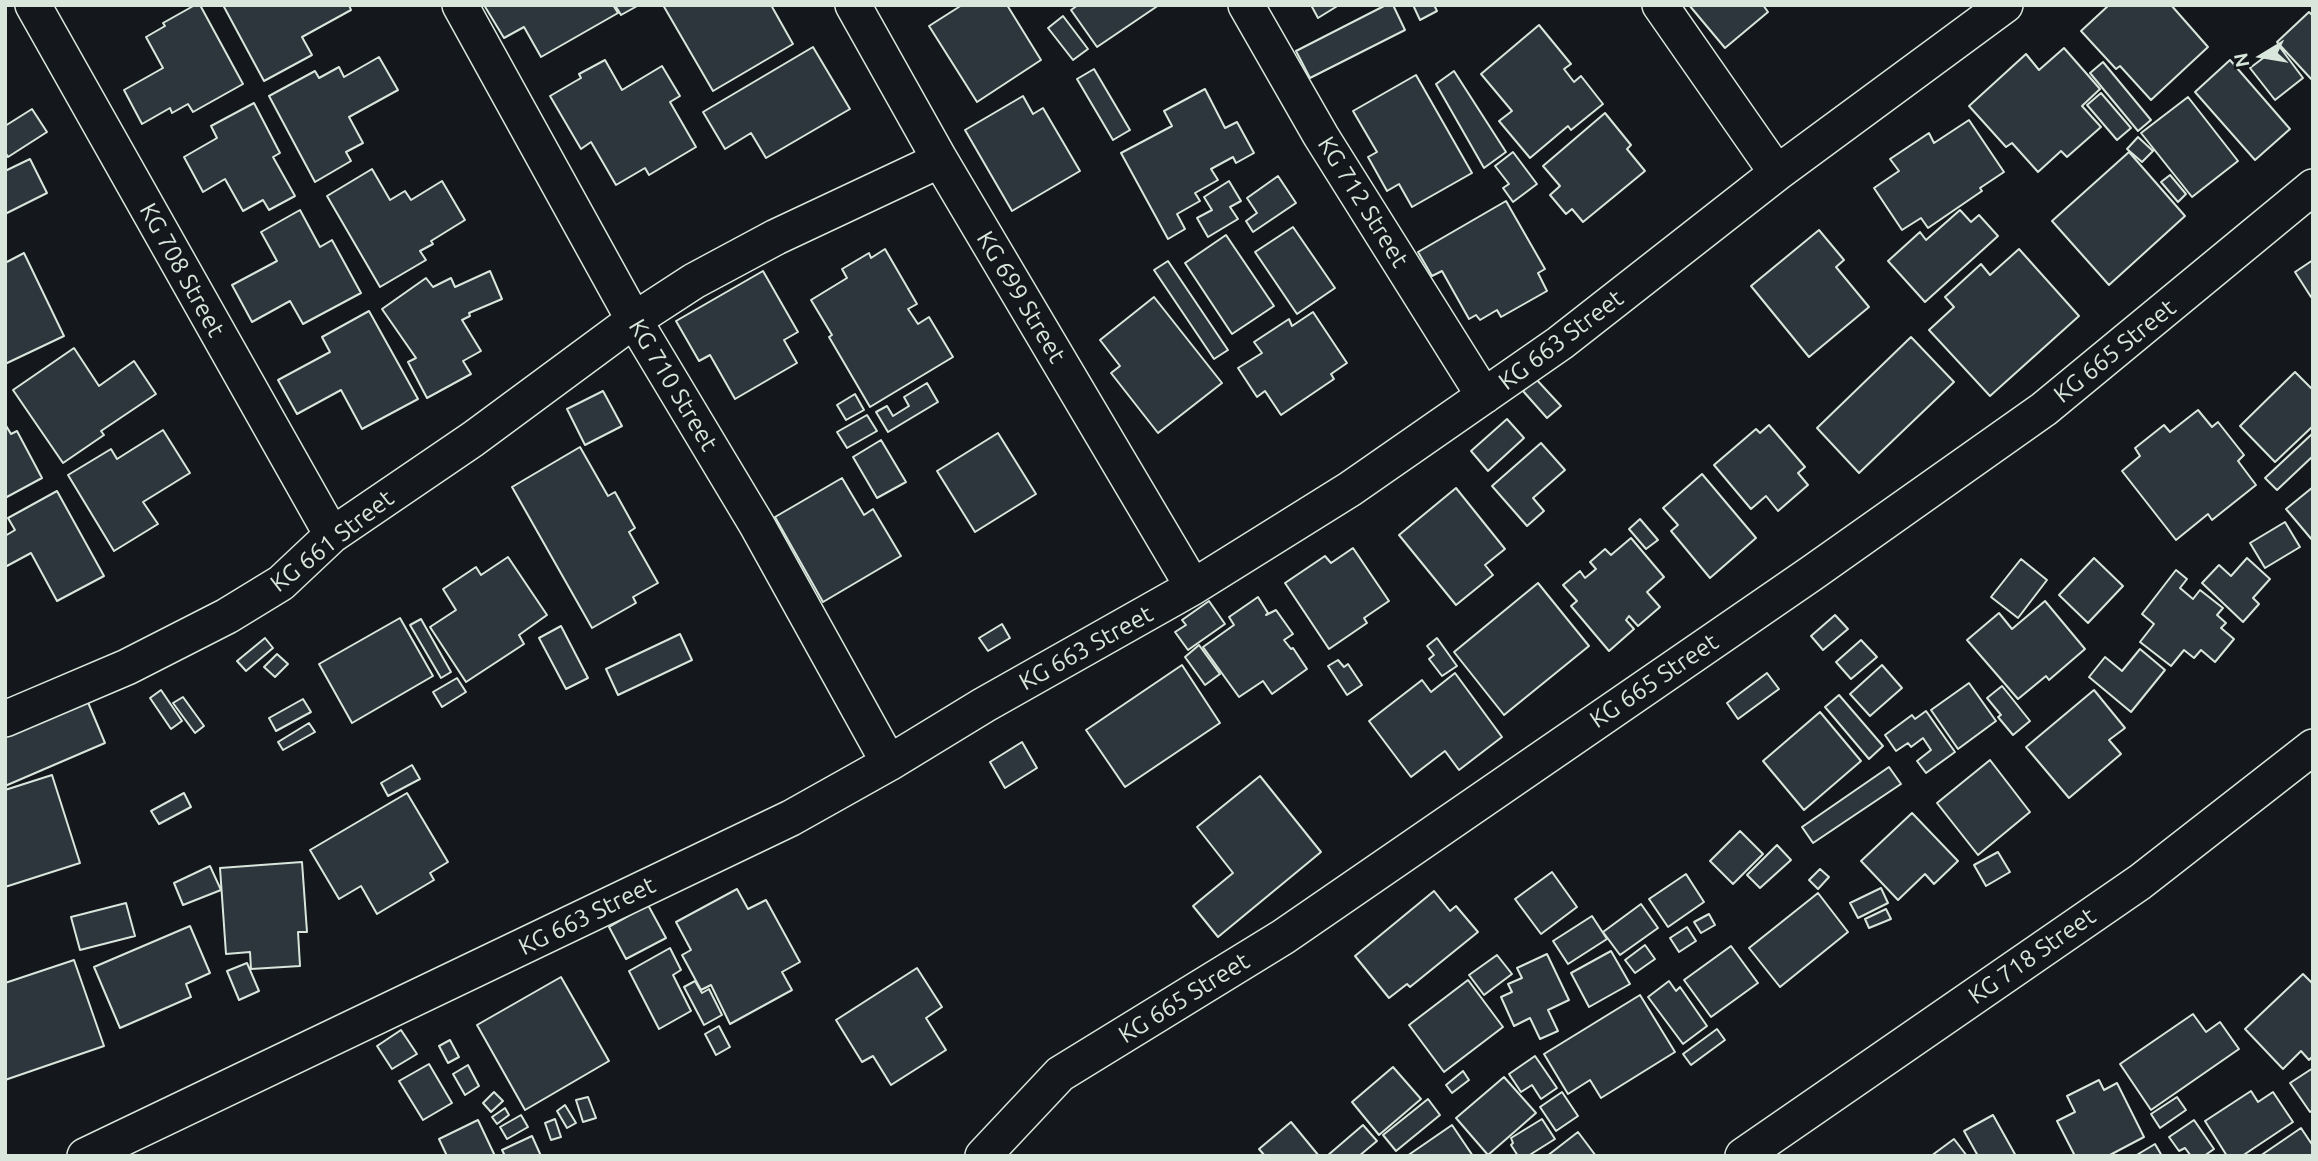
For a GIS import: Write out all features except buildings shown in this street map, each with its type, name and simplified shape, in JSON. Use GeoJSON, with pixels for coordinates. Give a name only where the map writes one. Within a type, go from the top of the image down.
{"type":"FeatureCollection","features":[{"type":"Feature","properties":{"kind":"street","name":"KG 708 Street"},"geometry":{"type":"LineString","coordinates":[[33,5],[332,535]]}},
{"type":"Feature","properties":{"kind":"street","name":"KG 710 Street"},"geometry":{"type":"LineString","coordinates":[[460,5],[634,320],[757,525],[889,764]]}},
{"type":"Feature","properties":{"kind":"street","name":"KG 699 Street"},"geometry":{"type":"LineString","coordinates":[[853,5],[940,160],[1193,587]]}},
{"type":"Feature","properties":{"kind":"street","name":"KG 712 Street"},"geometry":{"type":"LineString","coordinates":[[1246,5],[1321,136],[1484,396]]}},
{"type":"Feature","properties":{"kind":"street"},"geometry":{"type":"LineString","coordinates":[[1660,5],[1777,173]]}},
{"type":"Feature","properties":{"kind":"street","name":"KG 663 Street"},"geometry":{"type":"LineString","coordinates":[[85,1156],[791,818],[1193,587],[1350,489],[1560,343],[1777,173],[2005,5]]}},
{"type":"Feature","properties":{"kind":"street","name":"KG 661 Street"},"geometry":{"type":"LineString","coordinates":[[5,719],[127,667],[227,616],[281,583],[332,535],[474,439],[634,320],[694,281],[776,237],[940,160]]}},
{"type":"Feature","properties":{"kind":"street","name":"KG 665 Street"},"geometry":{"type":"LineString","coordinates":[[983,1156],[1060,1074],[1283,937],[1812,573],[2044,409],[2313,187]]}},
{"type":"Feature","properties":{"kind":"street","name":"KG 718 Street"},"geometry":{"type":"LineString","coordinates":[[1743,1156],[2140,882],[2313,747]]}}]}
